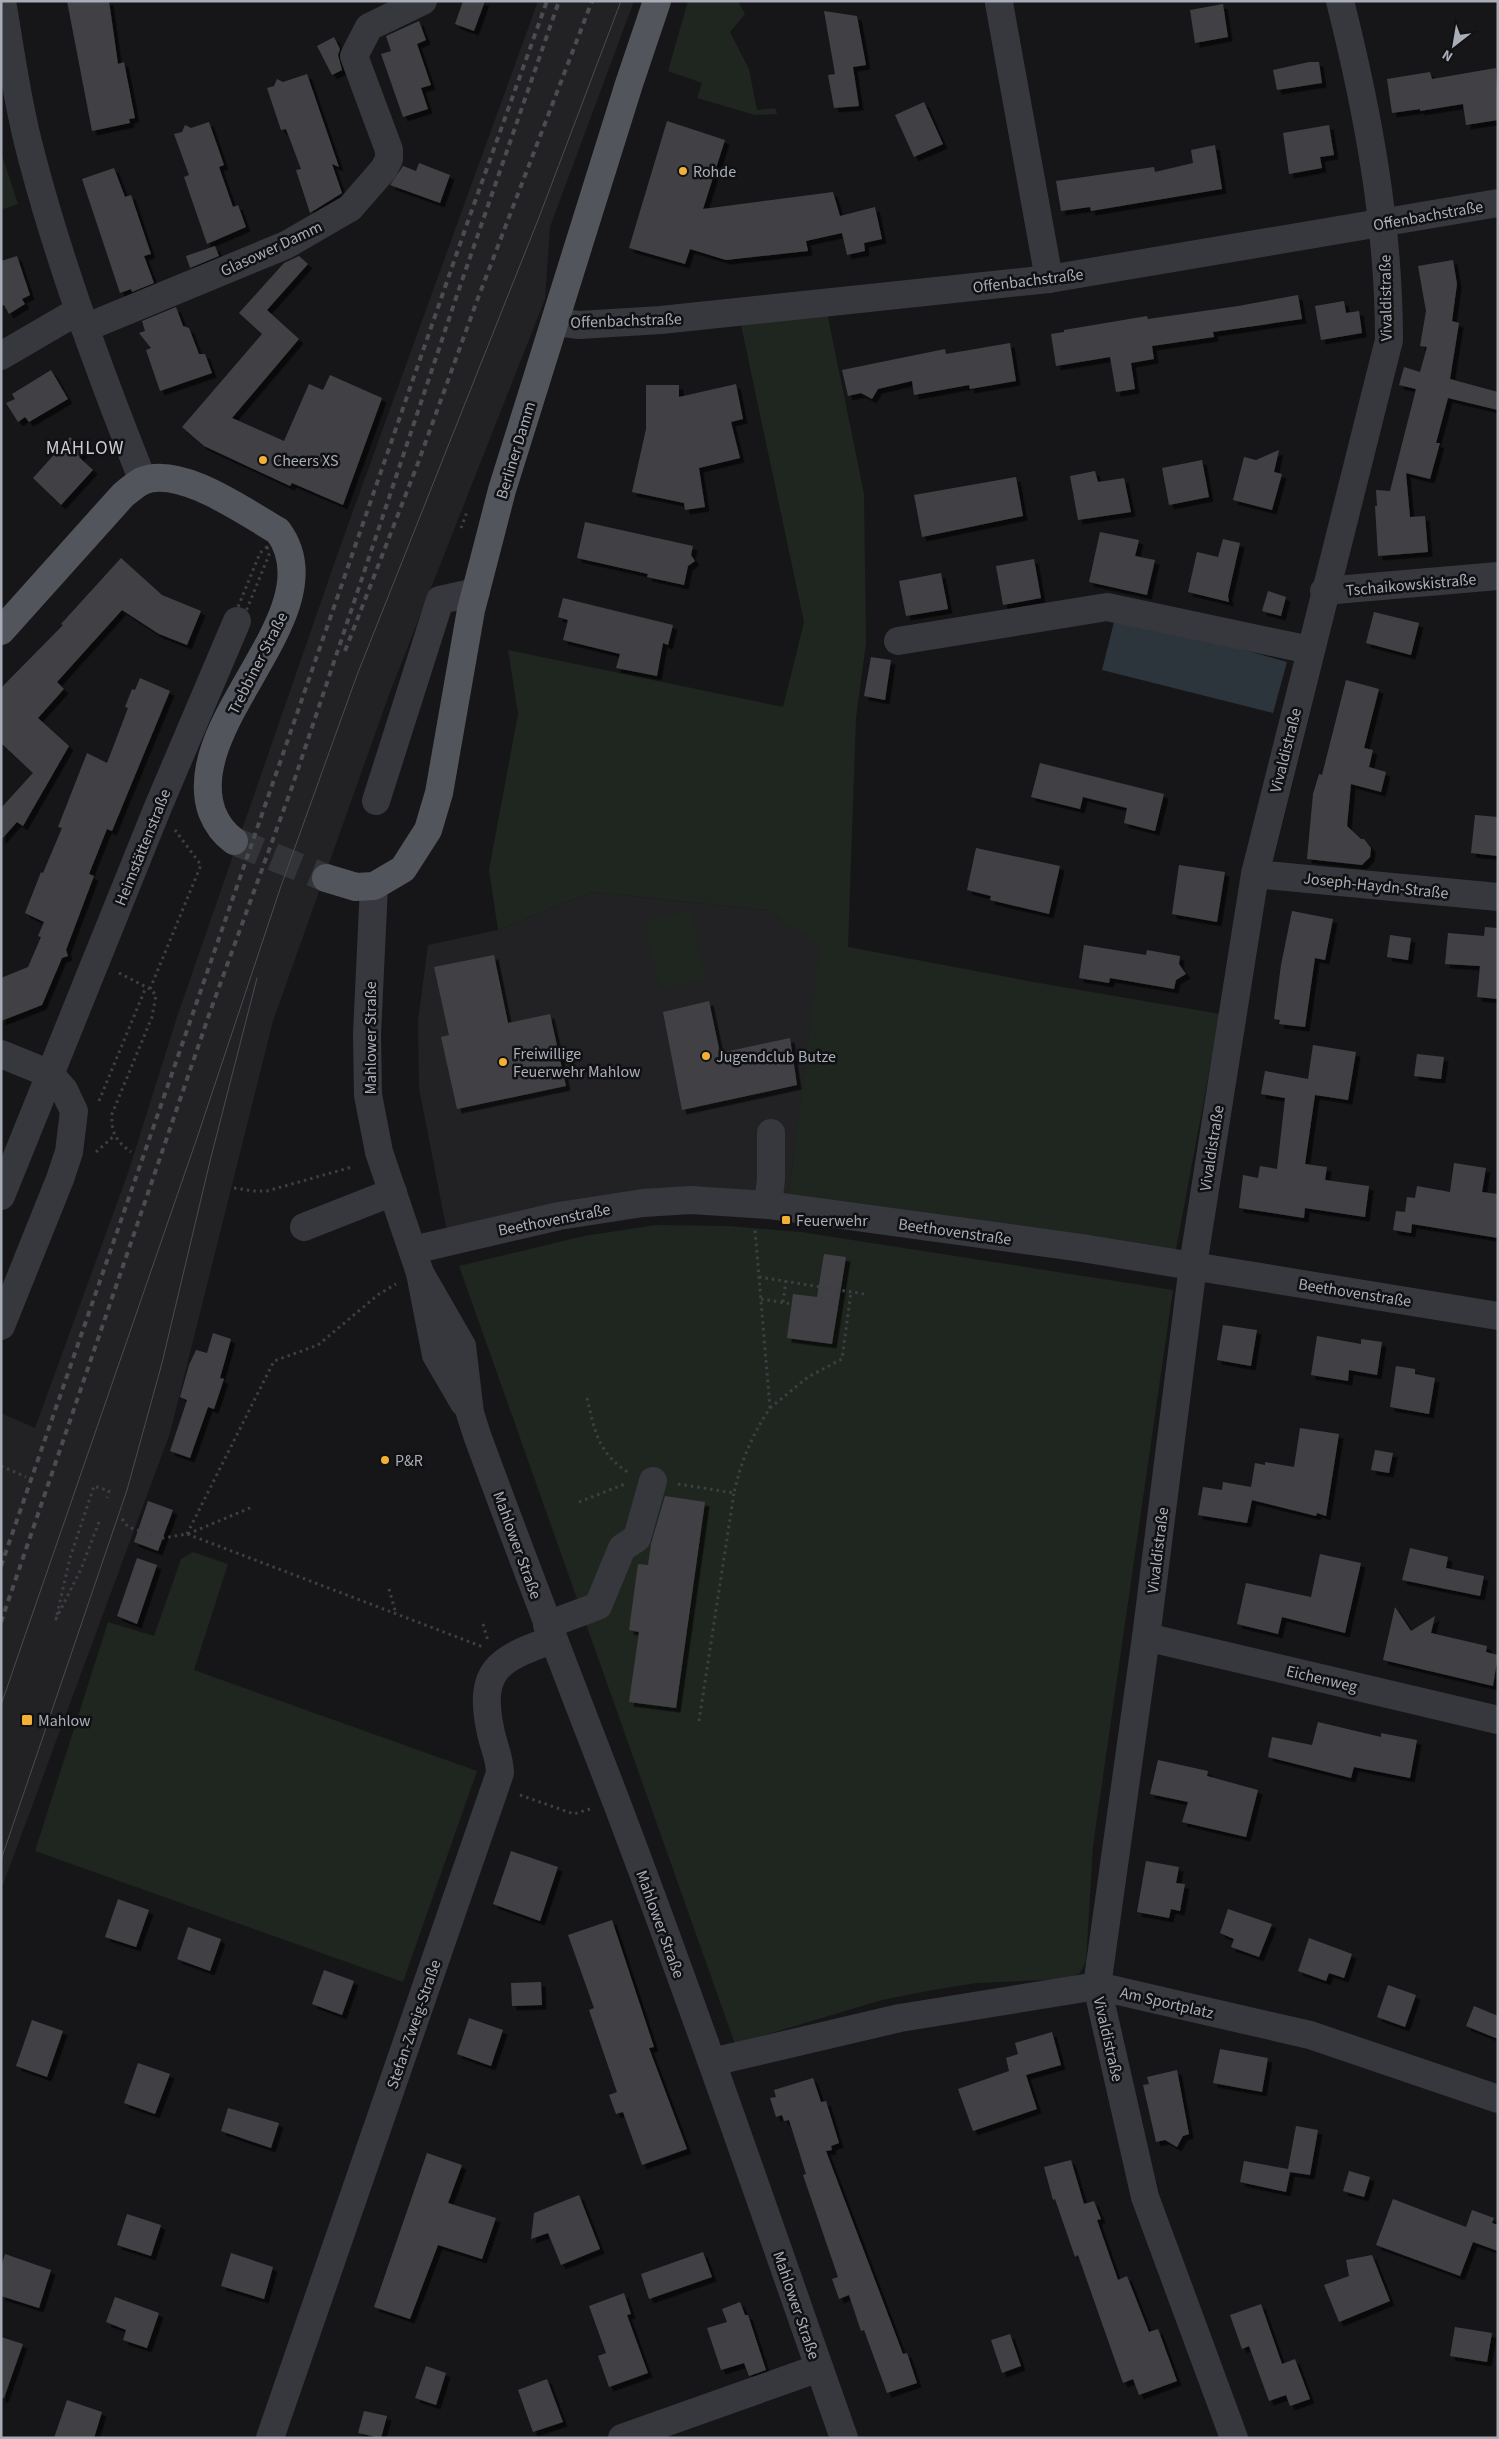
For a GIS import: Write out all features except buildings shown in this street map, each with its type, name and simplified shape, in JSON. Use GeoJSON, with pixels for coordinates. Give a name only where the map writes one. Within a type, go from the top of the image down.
{"type":"FeatureCollection","features":[{"type":"Feature","properties":{"kind":"main road","name":"Berliner Damm"},"geometry":{"type":"LineString","coordinates":[[374,886],[403,869],[428,830],[439,793],[470,610],[502,490],[629,84],[657,1]]}},
{"type":"Feature","properties":{"kind":"main road","name":"Trebbiner Straße"},"geometry":{"type":"LineString","coordinates":[[1,631],[123,495],[143,481],[159,478],[174,479],[203,489],[278,531],[286,541],[292,568],[288,604],[224,727],[211,759],[207,792],[210,804],[218,826],[224,834],[234,841]]}},
{"type":"Feature","properties":{"kind":"main road"},"geometry":{"type":"LineString","coordinates":[[326,878],[356,887],[374,886]]}},
{"type":"Feature","properties":{"kind":"street"},"geometry":{"type":"LineString","coordinates":[[2,1],[10,110],[32,158],[82,320],[143,481]]}},
{"type":"Feature","properties":{"kind":"street","name":"Glasower Damm"},"geometry":{"type":"LineString","coordinates":[[82,320],[286,245],[350,208],[384,169],[389,159],[389,150],[354,56],[369,27],[423,1]]}},
{"type":"Feature","properties":{"kind":"street","name":"Vivaldistraße"},"geometry":{"type":"LineString","coordinates":[[1234,2438],[1145,2197],[1097,1986],[1146,1637],[1193,1265],[1255,874],[1324,591],[1389,340],[1389,286],[1382,223],[1358,71],[1340,1]]}},
{"type":"Feature","properties":{"kind":"street"},"geometry":{"type":"LineString","coordinates":[[999,4],[1049,279]]}},
{"type":"Feature","properties":{"kind":"street","name":"Offenbachstraße"},"geometry":{"type":"LineString","coordinates":[[556,322],[579,325],[661,320],[1049,279],[1498,203]]}},
{"type":"Feature","properties":{"kind":"street"},"geometry":{"type":"LineString","coordinates":[[1,356],[82,320]]}},
{"type":"Feature","properties":{"kind":"street","name":"Tschaikowskistraße"},"geometry":{"type":"LineString","coordinates":[[1324,591],[1498,576]]}},
{"type":"Feature","properties":{"kind":"street"},"geometry":{"type":"LineString","coordinates":[[376,801],[440,600],[476,592]]}},
{"type":"Feature","properties":{"kind":"street"},"geometry":{"type":"LineString","coordinates":[[898,640],[1107,607],[1310,650]]}},
{"type":"Feature","properties":{"kind":"street","name":"Heimstättenstraße"},"geometry":{"type":"LineString","coordinates":[[1,1196],[158,807],[237,621]]}},
{"type":"Feature","properties":{"kind":"street","name":"Joseph-Haydn-Straße"},"geometry":{"type":"LineString","coordinates":[[1255,874],[1498,897]]}},
{"type":"Feature","properties":{"kind":"street","name":"Mahlower Straße"},"geometry":{"type":"LineString","coordinates":[[374,886],[367,1034],[368,1095],[379,1152],[417,1262],[462,1346],[470,1413],[550,1633],[615,1800],[712,2062],[844,2438]]}},
{"type":"Feature","properties":{"kind":"street"},"geometry":{"type":"LineString","coordinates":[[1,1054],[50,1074],[64,1090],[74,1111],[69,1152],[1,1326]]}},
{"type":"Feature","properties":{"kind":"street"},"geometry":{"type":"LineString","coordinates":[[761,1205],[771,1179],[770,1133]]}},
{"type":"Feature","properties":{"kind":"street"},"geometry":{"type":"LineString","coordinates":[[304,1227],[393,1192]]}},
{"type":"Feature","properties":{"kind":"street","name":"Beethovenstraße"},"geometry":{"type":"LineString","coordinates":[[417,1262],[559,1216],[643,1203],[691,1200],[761,1205],[1072,1246],[1498,1316]]}},
{"type":"Feature","properties":{"kind":"street","name":"Stefan-Zweig-Straße"},"geometry":{"type":"LineString","coordinates":[[270,2438],[500,1773],[500,1764],[487,1716],[487,1689],[490,1678],[496,1668],[506,1659],[598,1606],[622,1548],[637,1538],[645,1480]]}},
{"type":"Feature","properties":{"kind":"street","name":"Eichenweg"},"geometry":{"type":"LineString","coordinates":[[1146,1637],[1498,1720]]}},
{"type":"Feature","properties":{"kind":"street","name":"Am Sportplatz"},"geometry":{"type":"LineString","coordinates":[[712,2062],[900,2018],[1097,1986],[1310,2035],[1498,2099]]}},
{"type":"Feature","properties":{"kind":"street"},"geometry":{"type":"LineString","coordinates":[[622,2438],[819,2368]]}},
{"type":"Feature","properties":{"kind":"path"},"geometry":{"type":"LineString","coordinates":[[267,547],[269,555],[248,608],[244,616],[237,621],[236,612],[260,553],[267,547]]}},
{"type":"Feature","properties":{"kind":"path"},"geometry":{"type":"LineString","coordinates":[[150,988],[202,865],[158,807]]}},
{"type":"Feature","properties":{"kind":"path"},"geometry":{"type":"LineString","coordinates":[[96,962],[150,988],[156,995],[152,1017],[112,1114],[111,1126],[114,1136],[119,1143],[131,1152]]}},
{"type":"Feature","properties":{"kind":"path"},"geometry":{"type":"LineString","coordinates":[[97,1107],[146,986]]}},
{"type":"Feature","properties":{"kind":"path"},"geometry":{"type":"LineString","coordinates":[[94,1153],[114,1136]]}},
{"type":"Feature","properties":{"kind":"path"},"geometry":{"type":"LineString","coordinates":[[234,1188],[254,1192],[267,1191],[352,1167]]}},
{"type":"Feature","properties":{"kind":"path"},"geometry":{"type":"LineString","coordinates":[[761,1205],[759,1277],[770,1408]]}},
{"type":"Feature","properties":{"kind":"path"},"geometry":{"type":"LineString","coordinates":[[187,1534],[274,1361],[318,1345],[379,1294],[399,1282],[417,1262]]}},
{"type":"Feature","properties":{"kind":"path"},"geometry":{"type":"LineString","coordinates":[[759,1277],[864,1294]]}},
{"type":"Feature","properties":{"kind":"path"},"geometry":{"type":"LineString","coordinates":[[783,1302],[786,1281]]}},
{"type":"Feature","properties":{"kind":"path"},"geometry":{"type":"LineString","coordinates":[[699,1721],[734,1493],[746,1451],[754,1432],[770,1408],[808,1377],[842,1359],[851,1292]]}},
{"type":"Feature","properties":{"kind":"path"},"geometry":{"type":"LineString","coordinates":[[761,1298],[792,1304]]}},
{"type":"Feature","properties":{"kind":"path"},"geometry":{"type":"LineString","coordinates":[[587,1398],[596,1438],[615,1464],[645,1480],[734,1493]]}},
{"type":"Feature","properties":{"kind":"path"},"geometry":{"type":"LineString","coordinates":[[1,1466],[26,1478]]}},
{"type":"Feature","properties":{"kind":"path"},"geometry":{"type":"LineString","coordinates":[[579,1502],[645,1480]]}},
{"type":"Feature","properties":{"kind":"path"},"geometry":{"type":"LineString","coordinates":[[99,1522],[81,1569],[56,1619],[70,1558],[94,1486],[109,1492],[107,1498]]}},
{"type":"Feature","properties":{"kind":"path"},"geometry":{"type":"LineString","coordinates":[[122,1519],[128,1527],[163,1538],[187,1534],[252,1507]]}},
{"type":"Feature","properties":{"kind":"path"},"geometry":{"type":"LineString","coordinates":[[187,1534],[490,1649],[483,1624]]}},
{"type":"Feature","properties":{"kind":"path"},"geometry":{"type":"LineString","coordinates":[[389,1589],[396,1614]]}},
{"type":"Feature","properties":{"kind":"path"},"geometry":{"type":"LineString","coordinates":[[518,1794],[574,1814],[600,1806]]}},
{"type":"Feature","properties":{"kind":"shaded area"},"geometry":{"type":"Polygon","coordinates":[[[538,1],[634,1],[550,227],[545,299],[390,692],[273,1021],[170,1433],[1,1890],[1,1413],[35,1428],[128,1173],[177,1017],[340,547],[538,1]]]}},
{"type":"Feature","properties":{"kind":"shaded area"},"geometry":{"type":"Polygon","coordinates":[[[688,1],[738,1],[745,14],[730,32],[749,69],[757,110],[775,108],[777,114],[755,115],[697,98],[702,83],[668,71],[688,1]]]}},
{"type":"Feature","properties":{"kind":"shaded area"},"geometry":{"type":"Polygon","coordinates":[[[1,152],[18,204],[1,210],[1,152]]]}},
{"type":"Feature","properties":{"kind":"shaded area"},"geometry":{"type":"Polygon","coordinates":[[[827,312],[864,494],[866,643],[856,718],[848,947],[1039,983],[1220,1014],[1174,1260],[788,1200],[820,946],[767,910],[592,892],[498,930],[489,870],[518,714],[508,650],[783,707],[804,622],[741,325],[827,312]]]}},
{"type":"Feature","properties":{"kind":"shaded area"},"geometry":{"type":"Polygon","coordinates":[[[1116,614],[1287,662],[1273,713],[1102,670],[1116,614]]]}},
{"type":"Feature","properties":{"kind":"shaded area"},"geometry":{"type":"Polygon","coordinates":[[[592,892],[767,910],[821,946],[788,1200],[447,1232],[419,1088],[418,1021],[428,945],[498,930],[592,892]]]}},
{"type":"Feature","properties":{"kind":"shaded area"},"geometry":{"type":"Polygon","coordinates":[[[691,910],[705,979],[660,991],[644,921],[691,910]]]}},
{"type":"Feature","properties":{"kind":"shaded area"},"geometry":{"type":"Polygon","coordinates":[[[656,1225],[729,1226],[801,1232],[1173,1290],[1093,1846],[1086,1961],[1080,1973],[1067,1979],[976,1983],[882,2000],[735,2044],[459,1266],[584,1236],[656,1225]]]}},
{"type":"Feature","properties":{"kind":"shaded area"},"geometry":{"type":"Polygon","coordinates":[[[193,1552],[228,1564],[194,1670],[477,1771],[403,1982],[35,1851],[108,1622],[154,1636],[181,1559],[193,1552]]]}},
{"type":"Feature","properties":{"kind":"tunnel"},"geometry":{"type":"LineString","coordinates":[[234,841],[326,878]]}},
{"type":"Feature","properties":{"kind":"tram line"},"geometry":{"type":"LineString","coordinates":[[1,1705],[198,1135],[281,886],[357,675],[538,220],[621,1]]}},
{"type":"Feature","properties":{"kind":"tram line"},"geometry":{"type":"LineString","coordinates":[[1,1860],[127,1490],[162,1363],[211,1157],[257,978]]}},
{"type":"Feature","properties":{"kind":"railway"},"geometry":{"type":"LineString","coordinates":[[1,1566],[468,221],[547,1]]}},
{"type":"Feature","properties":{"kind":"railway"},"geometry":{"type":"LineString","coordinates":[[1,1622],[210,1012],[292,787],[458,292],[559,1]]}},
{"type":"Feature","properties":{"kind":"railway"},"geometry":{"type":"LineString","coordinates":[[345,651],[592,1]]}},
{"type":"Feature","properties":{"kind":"place","name":"Rohde"},"geometry":{"type":"Point","coordinates":[683,171]}},
{"type":"Feature","properties":{"kind":"place","name":"Cheers XS"},"geometry":{"type":"Point","coordinates":[263,460]}},
{"type":"Feature","properties":{"kind":"place","name":"Jugendclub Butze"},"geometry":{"type":"Point","coordinates":[706,1056]}},
{"type":"Feature","properties":{"kind":"place","name":"Freiwillige Feuerwehr Mahlow"},"geometry":{"type":"Point","coordinates":[503,1062]}},
{"type":"Feature","properties":{"kind":"place","name":"Feuerwehr"},"geometry":{"type":"Point","coordinates":[786,1220]}},
{"type":"Feature","properties":{"kind":"place","name":"P&R"},"geometry":{"type":"Point","coordinates":[385,1460]}},
{"type":"Feature","properties":{"kind":"place","name":"Mahlow"},"geometry":{"type":"Point","coordinates":[27,1720]}},
{"type":"Feature","properties":{"kind":"district","name":"MAHLOW"},"geometry":{"type":"Point","coordinates":[85,447]}}]}
